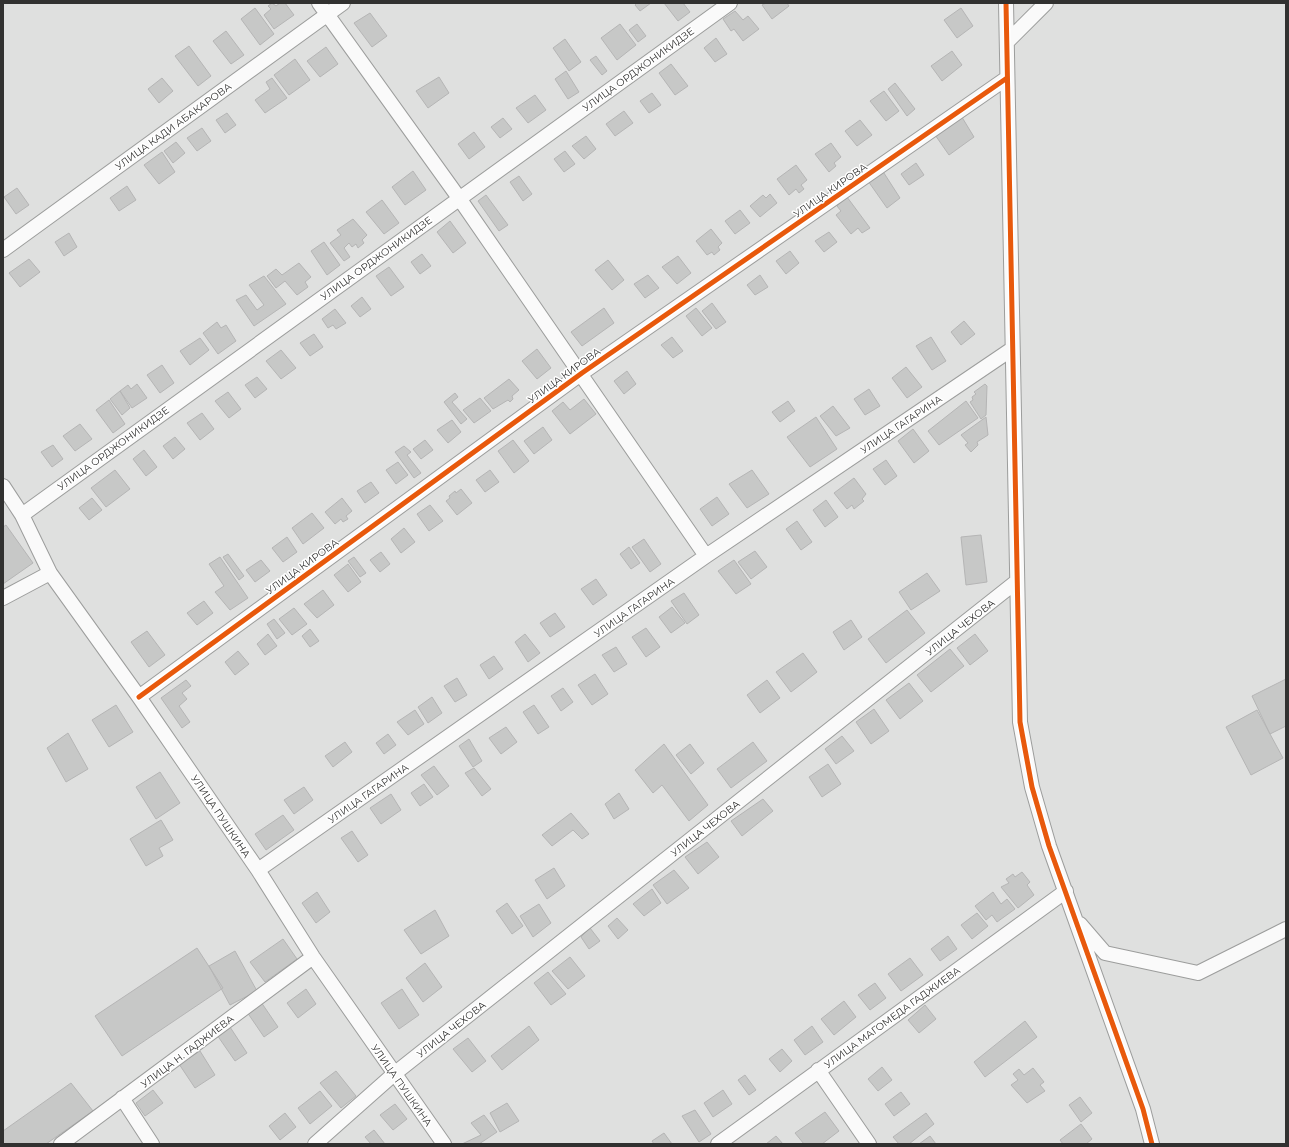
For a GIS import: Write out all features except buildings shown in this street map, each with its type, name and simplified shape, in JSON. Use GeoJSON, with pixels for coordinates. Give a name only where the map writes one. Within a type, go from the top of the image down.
{"type":"FeatureCollection","features":[{"type":"Feature","properties":{"kind":"street","name":"УЛИЦА КАДИ АБАКАРОВА"},"geometry":{"type":"LineString","coordinates":[[3,250],[323,9],[343,3]]}},
{"type":"Feature","properties":{"kind":"street","name":"УЛИЦА ОРДЖОНИКИДЗЕ"},"geometry":{"type":"LineString","coordinates":[[22,515],[730,3]]}},
{"type":"Feature","properties":{"kind":"street"},"geometry":{"type":"LineString","coordinates":[[1006,3],[1016,582],[1020,722],[1032,787],[1049,846],[1143,1109],[1152,1144]]}},
{"type":"Feature","properties":{"kind":"street"},"geometry":{"type":"LineString","coordinates":[[1007,42],[1046,3]]}},
{"type":"Feature","properties":{"kind":"street"},"geometry":{"type":"LineString","coordinates":[[323,9],[459,198],[582,373],[706,556]]}},
{"type":"Feature","properties":{"kind":"street","name":"УЛИЦА КИРОВА"},"geometry":{"type":"LineString","coordinates":[[139,697],[582,373],[1007,78]]}},
{"type":"Feature","properties":{"kind":"street","name":"УЛИЦА ГАГАРИНА"},"geometry":{"type":"LineString","coordinates":[[258,870],[706,556],[1012,349]]}},
{"type":"Feature","properties":{"kind":"street","name":"УЛИЦА ПУШКИНА"},"geometry":{"type":"LineString","coordinates":[[3,486],[22,515],[50,573],[139,697],[258,870],[312,957],[444,1144]]}},
{"type":"Feature","properties":{"kind":"street"},"geometry":{"type":"LineString","coordinates":[[3,598],[50,573]]}},
{"type":"Feature","properties":{"kind":"street","name":"УЛИЦА ЧЕХОВА"},"geometry":{"type":"LineString","coordinates":[[315,1144],[394,1074],[1016,582]]}},
{"type":"Feature","properties":{"kind":"street","name":"УЛИЦА МАГОМЕДА ГАДЖИЕВА"},"geometry":{"type":"LineString","coordinates":[[718,1144],[1066,891]]}},
{"type":"Feature","properties":{"kind":"street"},"geometry":{"type":"LineString","coordinates":[[1074,917],[1105,954],[1198,973],[1286,929]]}},
{"type":"Feature","properties":{"kind":"street","name":"УЛИЦА Н. ГАДЖИЕВА"},"geometry":{"type":"LineString","coordinates":[[61,1144],[312,957]]}},
{"type":"Feature","properties":{"kind":"street"},"geometry":{"type":"LineString","coordinates":[[818,1070],[869,1144]]}},
{"type":"Feature","properties":{"kind":"street"},"geometry":{"type":"LineString","coordinates":[[122,1098],[152,1144]]}},
{"type":"Feature","properties":{"kind":"cycle path"},"geometry":{"type":"LineString","coordinates":[[1006,3],[1020,722],[1032,787],[1049,846],[1143,1109],[1152,1144]]}},
{"type":"Feature","properties":{"kind":"cycle path"},"geometry":{"type":"LineString","coordinates":[[139,697],[582,373],[1007,78]]}}]}
